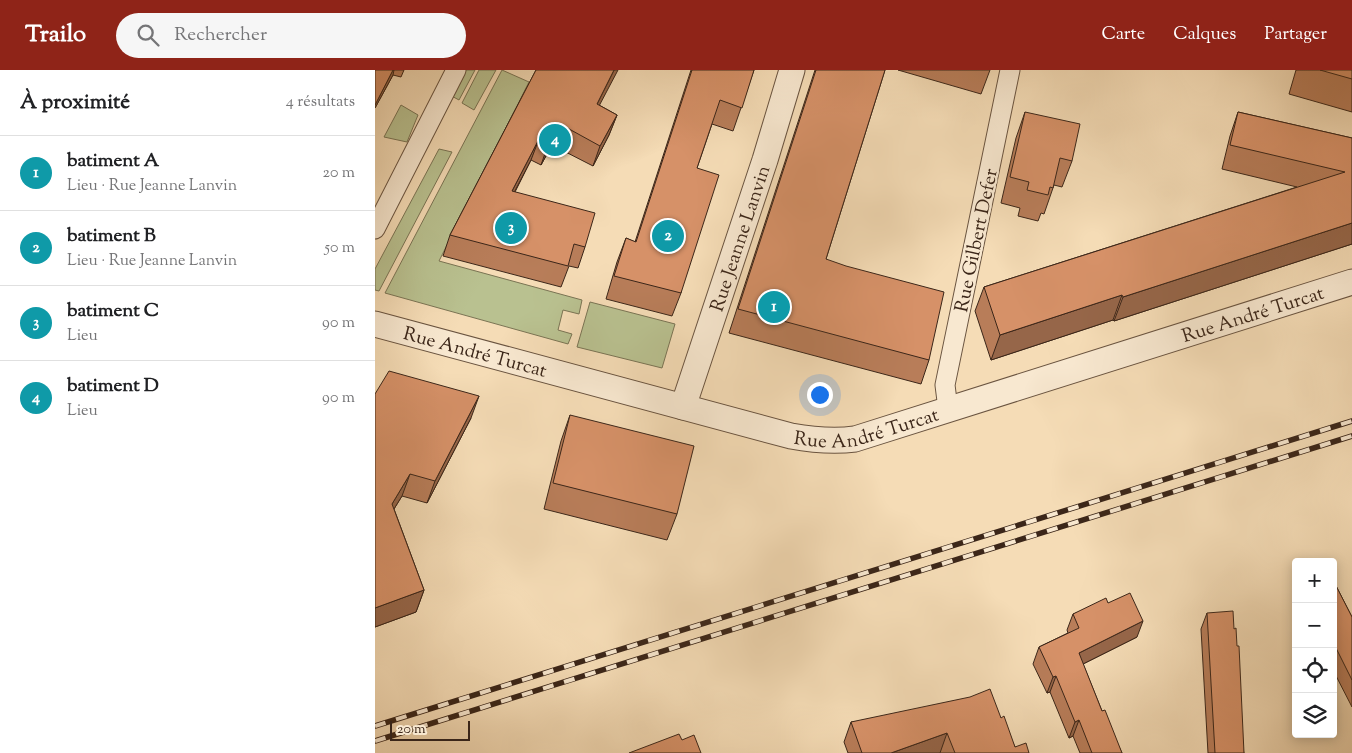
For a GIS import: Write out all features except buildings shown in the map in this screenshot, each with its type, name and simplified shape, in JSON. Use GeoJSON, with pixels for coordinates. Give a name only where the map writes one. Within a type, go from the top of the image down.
{"type":"FeatureCollection","features":[{"type":"Feature","properties":{"kind":"street"},"geometry":{"type":"LineString","coordinates":[[375,229],[456,70]]}},
{"type":"Feature","properties":{"kind":"street","name":"Rue Jeanne Lanvin"},"geometry":{"type":"LineString","coordinates":[[683,408],[765,160],[792,70]]}},
{"type":"Feature","properties":{"kind":"street","name":"Rue Gilbert Defer"},"geometry":{"type":"LineString","coordinates":[[948,409],[945,385],[1009,70]]}},
{"type":"Feature","properties":{"kind":"street","name":"Rue André Turcat"},"geometry":{"type":"LineString","coordinates":[[375,324],[791,436],[836,441],[855,439],[1352,282]]}},
{"type":"Feature","properties":{"kind":"green space"},"geometry":{"type":"Polygon","coordinates":[[[460,70],[475,70],[459,100],[448,94],[460,70]]]}},
{"type":"Feature","properties":{"kind":"green space"},"geometry":{"type":"Polygon","coordinates":[[[479,70],[496,70],[474,110],[462,103],[479,70]]]}},
{"type":"Feature","properties":{"kind":"green space"},"geometry":{"type":"Polygon","coordinates":[[[502,70],[529,82],[439,261],[582,300],[579,314],[563,310],[558,330],[572,334],[568,344],[385,293],[502,70]]]}},
{"type":"Feature","properties":{"kind":"green space"},"geometry":{"type":"Polygon","coordinates":[[[401,105],[418,115],[407,142],[384,137],[401,105]]]}},
{"type":"Feature","properties":{"kind":"green space"},"geometry":{"type":"Polygon","coordinates":[[[439,149],[452,152],[379,291],[375,290],[375,269],[439,149]]]}},
{"type":"Feature","properties":{"kind":"green space"},"geometry":{"type":"Polygon","coordinates":[[[590,302],[675,324],[662,368],[577,347],[590,302]]]}},
{"type":"Feature","properties":{"kind":"railway"},"geometry":{"type":"LineString","coordinates":[[375,726],[1352,421]]}},
{"type":"Feature","properties":{"kind":"railway"},"geometry":{"type":"LineString","coordinates":[[375,741],[1352,436]]}},
{"type":"Feature","properties":{"kind":"place","name":"batiment D"},"geometry":{"type":"Point","coordinates":[555,140]}},
{"type":"Feature","properties":{"kind":"place","name":"batiment C"},"geometry":{"type":"Point","coordinates":[511,228]}},
{"type":"Feature","properties":{"kind":"place","name":"batiment B"},"geometry":{"type":"Point","coordinates":[668,236]}},
{"type":"Feature","properties":{"kind":"place","name":"batiment A"},"geometry":{"type":"Point","coordinates":[774,307]}}]}
